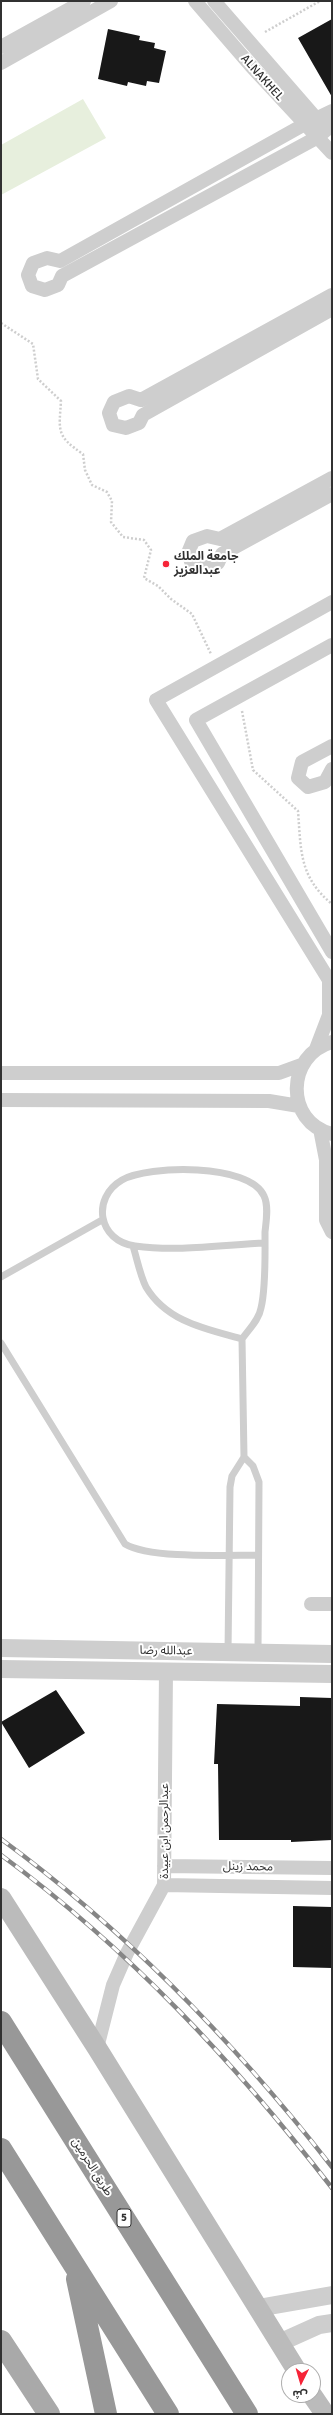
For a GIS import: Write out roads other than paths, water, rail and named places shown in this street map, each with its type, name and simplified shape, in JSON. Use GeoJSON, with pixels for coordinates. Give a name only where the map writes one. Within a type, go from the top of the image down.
{"type":"FeatureCollection","features":[{"type":"Feature","properties":{"kind":"highway","name":"طريق الحرمين"},"geometry":{"type":"LineString","coordinates":[[1,2022],[247,2414]]}},
{"type":"Feature","properties":{"kind":"highway"},"geometry":{"type":"LineString","coordinates":[[1,2149],[168,2414]]}},
{"type":"Feature","properties":{"kind":"highway"},"geometry":{"type":"LineString","coordinates":[[73,2264],[106,2414]]}},
{"type":"Feature","properties":{"kind":"main road"},"geometry":{"type":"LineString","coordinates":[[1,1898],[97,2048],[292,2363]]}},
{"type":"Feature","properties":{"kind":"main road"},"geometry":{"type":"LineString","coordinates":[[1,2166],[26,2188]]}},
{"type":"Feature","properties":{"kind":"main road"},"geometry":{"type":"LineString","coordinates":[[1,2341],[49,2414]]}},
{"type":"Feature","properties":{"kind":"main road"},"geometry":{"type":"LineString","coordinates":[[317,2403],[325,2414]]}},
{"type":"Feature","properties":{"kind":"street"},"geometry":{"type":"LineString","coordinates":[[1,47],[84,1]]}},
{"type":"Feature","properties":{"kind":"street"},"geometry":{"type":"LineString","coordinates":[[1,63],[111,1]]}},
{"type":"Feature","properties":{"kind":"street","name":"ALNAKHEL"},"geometry":{"type":"LineString","coordinates":[[195,1],[251,66],[321,128],[332,153]]}},
{"type":"Feature","properties":{"kind":"street"},"geometry":{"type":"LineString","coordinates":[[214,1],[321,128]]}},
{"type":"Feature","properties":{"kind":"street"},"geometry":{"type":"LineString","coordinates":[[321,128],[60,261],[48,258],[33,263],[28,275],[32,286],[45,290],[58,285],[62,276],[321,128],[332,111]]}},
{"type":"Feature","properties":{"kind":"street"},"geometry":{"type":"LineString","coordinates":[[332,295],[141,400],[128,396],[114,402],[109,413],[113,424],[126,428],[139,424],[144,415],[332,309]]}},
{"type":"Feature","properties":{"kind":"street"},"geometry":{"type":"LineString","coordinates":[[332,478],[220,539],[207,536],[193,541],[188,553],[192,564],[205,568],[218,563],[222,554],[332,494]]}},
{"type":"Feature","properties":{"kind":"street"},"geometry":{"type":"LineString","coordinates":[[332,602],[156,700],[329,980],[329,1015],[316,1049],[301,1065],[295,1085],[299,1106],[311,1123],[326,1132],[326,1220],[332,1232]]}},
{"type":"Feature","properties":{"kind":"street"},"geometry":{"type":"LineString","coordinates":[[332,645],[196,720],[332,952]]}},
{"type":"Feature","properties":{"kind":"street"},"geometry":{"type":"LineString","coordinates":[[332,746],[302,762],[298,778],[308,787],[325,782],[332,769]]}},
{"type":"Feature","properties":{"kind":"street"},"geometry":{"type":"LineString","coordinates":[[316,1049],[332,1042]]}},
{"type":"Feature","properties":{"kind":"street"},"geometry":{"type":"LineString","coordinates":[[1,1073],[279,1073],[301,1065]]}},
{"type":"Feature","properties":{"kind":"street"},"geometry":{"type":"LineString","coordinates":[[1,1100],[269,1101],[299,1106]]}},
{"type":"Feature","properties":{"kind":"street"},"geometry":{"type":"LineString","coordinates":[[311,1604],[332,1604]]}},
{"type":"Feature","properties":{"kind":"street","name":"عبدالله رضا"},"geometry":{"type":"LineString","coordinates":[[1,1648],[332,1654]]}},
{"type":"Feature","properties":{"kind":"street","name":"عبدالله رضا"},"geometry":{"type":"LineString","coordinates":[[1,1669],[332,1674]]}},
{"type":"Feature","properties":{"kind":"street","name":"عبدالرحمن ابن عبيدة"},"geometry":{"type":"LineString","coordinates":[[97,2048],[113,1985],[127,1953],[164,1885],[166,1671]]}},
{"type":"Feature","properties":{"kind":"street","name":"محمد زينل"},"geometry":{"type":"LineString","coordinates":[[164,1866],[332,1868]]}},
{"type":"Feature","properties":{"kind":"street","name":"محمد زينل"},"geometry":{"type":"LineString","coordinates":[[164,1885],[332,1888]]}},
{"type":"Feature","properties":{"kind":"street"},"geometry":{"type":"LineString","coordinates":[[258,2308],[332,2295]]}},
{"type":"Feature","properties":{"kind":"street"},"geometry":{"type":"LineString","coordinates":[[279,2343],[319,2325],[332,2322]]}},
{"type":"Feature","properties":{"kind":"lane"},"geometry":{"type":"LineString","coordinates":[[228,1652],[229,1555],[232,1476],[244,1457],[242,1339],[256,1320],[261,1308],[265,1243],[265,1196],[258,1187],[233,1175],[203,1169],[149,1173],[123,1180],[110,1190],[103,1204],[102,1220],[107,1230],[120,1240],[133,1246],[170,1247],[265,1243]]}},
{"type":"Feature","properties":{"kind":"lane"},"geometry":{"type":"LineString","coordinates":[[1,1277],[102,1220]]}},
{"type":"Feature","properties":{"kind":"lane"},"geometry":{"type":"LineString","coordinates":[[133,1246],[146,1286],[159,1303],[178,1319],[242,1339]]}},
{"type":"Feature","properties":{"kind":"lane"},"geometry":{"type":"LineString","coordinates":[[1,1343],[125,1544],[134,1550],[152,1552],[258,1555]]}},
{"type":"Feature","properties":{"kind":"lane"},"geometry":{"type":"LineString","coordinates":[[244,1457],[252,1466],[259,1482],[258,1653]]}},
{"type":"Feature","properties":{"kind":"railway"},"geometry":{"type":"LineString","coordinates":[[1,1839],[93,1912],[178,1992],[258,2077],[332,2167]]}},
{"type":"Feature","properties":{"kind":"railway"},"geometry":{"type":"LineString","coordinates":[[1,1855],[48,1891],[93,1929],[178,2010],[257,2096],[332,2188]]}},
{"type":"Feature","properties":{"kind":"place","name":"جامعة الملك عبدالعزيز"},"geometry":{"type":"Point","coordinates":[166,564]}}]}
